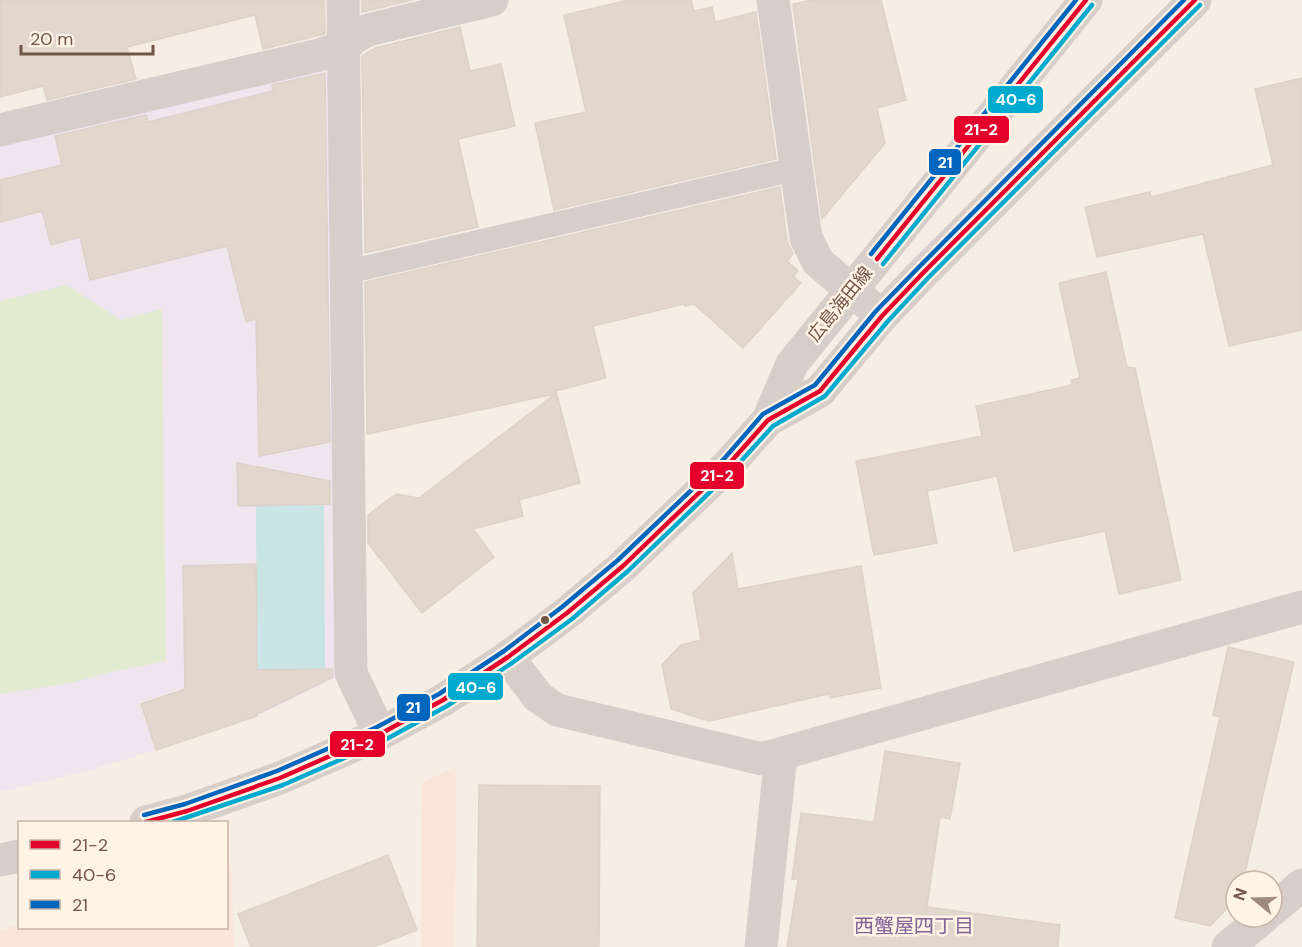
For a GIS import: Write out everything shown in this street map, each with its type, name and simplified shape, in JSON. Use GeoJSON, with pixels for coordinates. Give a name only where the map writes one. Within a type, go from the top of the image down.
{"type":"FeatureCollection","features":[{"type":"Feature","properties":{"kind":"street"},"geometry":{"type":"LineString","coordinates":[[343,0],[351,673],[380,734]]}},
{"type":"Feature","properties":{"kind":"street"},"geometry":{"type":"LineString","coordinates":[[0,130],[319,55],[344,47],[355,37],[368,30],[492,0]]}},
{"type":"Feature","properties":{"kind":"street"},"geometry":{"type":"LineString","coordinates":[[773,0],[806,238],[818,262],[882,316]]}},
{"type":"Feature","properties":{"kind":"street","name":"広島海田線"},"geometry":{"type":"LineString","coordinates":[[150,821],[187,811],[280,778],[380,734],[443,700],[508,657],[567,613],[623,566],[728,465],[768,420],[792,364],[1086,0]]}},
{"type":"Feature","properties":{"kind":"street","name":"広島海田線"},"geometry":{"type":"LineString","coordinates":[[768,420],[820,391],[882,316],[1195,0]]}},
{"type":"Feature","properties":{"kind":"street"},"geometry":{"type":"LineString","coordinates":[[508,657],[538,697],[557,710],[762,759],[1302,607]]}},
{"type":"Feature","properties":{"kind":"street"},"geometry":{"type":"LineString","coordinates":[[760,947],[781,754]]}},
{"type":"Feature","properties":{"kind":"street"},"geometry":{"type":"LineString","coordinates":[[0,860],[18,856]]}},
{"type":"Feature","properties":{"kind":"street"},"geometry":{"type":"LineString","coordinates":[[1284,900],[1302,885]]}},
{"type":"Feature","properties":{"kind":"street"},"geometry":{"type":"LineString","coordinates":[[1228,947],[1250,929]]}},
{"type":"Feature","properties":{"kind":"lane"},"geometry":{"type":"LineString","coordinates":[[347,272],[795,169]]}},
{"type":"Feature","properties":{"kind":"shaded area"},"geometry":{"type":"Polygon","coordinates":[[[319,65],[332,78],[338,677],[259,715],[244,673],[219,675],[139,703],[155,750],[94,769],[0,792],[0,142],[319,65]]]}},
{"type":"Feature","properties":{"kind":"shaded area"},"geometry":{"type":"Polygon","coordinates":[[[456,767],[455,947],[421,947],[422,782],[456,767]]]}},
{"type":"Feature","properties":{"kind":"shaded area"},"geometry":{"type":"Polygon","coordinates":[[[231,865],[234,947],[0,947],[0,930],[18,925],[18,929],[228,929],[228,866],[231,865]]]}},
{"type":"Feature","properties":{"kind":"green space"},"geometry":{"type":"Polygon","coordinates":[[[67,285],[121,320],[162,309],[166,661],[71,683],[0,694],[0,301],[67,285]]]}},
{"type":"Feature","properties":{"kind":"water"},"geometry":{"type":"Polygon","coordinates":[[[324,504],[325,669],[257,670],[256,506],[324,504]]]}},
{"type":"Feature","properties":{"kind":"building"},"geometry":{"type":"Polygon","coordinates":[[[0,0],[324,0],[325,34],[263,49],[255,15],[127,47],[136,79],[47,100],[43,86],[0,97],[0,0]]]}},
{"type":"Feature","properties":{"kind":"building"},"geometry":{"type":"Polygon","coordinates":[[[362,0],[412,0],[362,12],[362,0]]]}},
{"type":"Feature","properties":{"kind":"building"},"geometry":{"type":"Polygon","coordinates":[[[629,0],[691,0],[694,11],[712,7],[715,22],[756,12],[776,159],[554,210],[535,123],[586,112],[564,15],[629,0]]]}},
{"type":"Feature","properties":{"kind":"building"},"geometry":{"type":"Polygon","coordinates":[[[812,0],[881,0],[906,100],[877,108],[885,143],[822,219],[793,4],[812,0]]]}},
{"type":"Feature","properties":{"kind":"building"},"geometry":{"type":"Polygon","coordinates":[[[460,27],[470,71],[501,64],[515,126],[458,139],[478,227],[365,253],[362,56],[375,48],[460,27]]]}},
{"type":"Feature","properties":{"kind":"building"},"geometry":{"type":"Polygon","coordinates":[[[325,73],[330,442],[259,456],[256,319],[246,322],[227,246],[90,280],[80,237],[51,245],[42,211],[0,222],[0,180],[62,165],[55,136],[146,115],[148,122],[273,91],[272,85],[325,73]]]}},
{"type":"Feature","properties":{"kind":"building"},"geometry":{"type":"Polygon","coordinates":[[[1302,78],[1302,330],[1229,346],[1203,234],[1097,257],[1085,207],[1150,192],[1151,197],[1273,165],[1255,89],[1302,78]]]}},
{"type":"Feature","properties":{"kind":"building"},"geometry":{"type":"Polygon","coordinates":[[[780,187],[787,241],[793,254],[787,261],[798,271],[793,276],[801,283],[743,348],[694,304],[685,306],[684,304],[593,326],[606,378],[556,391],[580,483],[519,500],[523,516],[473,529],[494,557],[422,613],[368,543],[368,515],[396,494],[419,498],[555,394],[367,434],[365,282],[780,187]]]}},
{"type":"Feature","properties":{"kind":"building"},"geometry":{"type":"Polygon","coordinates":[[[1106,272],[1127,367],[1135,368],[1181,580],[1119,594],[1105,531],[1014,551],[997,476],[927,491],[937,543],[874,555],[856,461],[982,436],[976,406],[1072,385],[1071,380],[1080,378],[1059,283],[1106,272]]]}},
{"type":"Feature","properties":{"kind":"building"},"geometry":{"type":"Polygon","coordinates":[[[237,463],[330,481],[330,504],[238,506],[237,463]]]}},
{"type":"Feature","properties":{"kind":"building"},"geometry":{"type":"Polygon","coordinates":[[[732,553],[738,589],[861,566],[881,688],[830,698],[829,694],[709,721],[671,709],[662,665],[681,645],[701,640],[693,593],[732,553]]]}},
{"type":"Feature","properties":{"kind":"building"},"geometry":{"type":"Polygon","coordinates":[[[256,564],[257,670],[332,669],[333,677],[257,716],[156,750],[141,704],[185,689],[183,566],[256,564]]]}},
{"type":"Feature","properties":{"kind":"building"},"geometry":{"type":"Polygon","coordinates":[[[1228,647],[1294,662],[1246,869],[1224,869],[1224,911],[1210,926],[1175,918],[1220,717],[1213,715],[1228,647]]]}},
{"type":"Feature","properties":{"kind":"building"},"geometry":{"type":"Polygon","coordinates":[[[885,751],[960,763],[950,819],[940,817],[927,907],[1060,925],[1058,947],[787,947],[798,879],[792,879],[801,813],[874,822],[885,751]]]}},
{"type":"Feature","properties":{"kind":"building"},"geometry":{"type":"Polygon","coordinates":[[[479,785],[600,786],[599,947],[477,947],[479,785]]]}},
{"type":"Feature","properties":{"kind":"building"},"geometry":{"type":"Polygon","coordinates":[[[388,855],[417,930],[373,947],[251,947],[238,914],[388,855]]]}},
{"type":"Feature","properties":{"kind":"transit line","name":"21"},"geometry":{"type":"LineString","coordinates":[[871,254],[1076,0]]}},
{"type":"Feature","properties":{"kind":"transit line","name":"21-2"},"geometry":{"type":"LineString","coordinates":[[877,259],[1086,0]]}},
{"type":"Feature","properties":{"kind":"transit line","name":"21"},"geometry":{"type":"LineString","coordinates":[[144,815],[185,804],[277,771],[377,727],[439,694],[504,651],[562,607],[618,560],[723,460],[763,414],[815,385],[876,311],[1184,0]]}},
{"type":"Feature","properties":{"kind":"transit line","name":"21-2"},"geometry":{"type":"LineString","coordinates":[[150,821],[187,811],[280,778],[380,734],[443,700],[508,657],[567,613],[623,566],[728,465],[768,420],[820,391],[882,316],[923,273],[1195,0]]}},
{"type":"Feature","properties":{"kind":"transit line","name":"40-6"},"geometry":{"type":"LineString","coordinates":[[883,264],[1092,5]]}},
{"type":"Feature","properties":{"kind":"transit line","name":"40-6"},"geometry":{"type":"LineString","coordinates":[[176,821],[283,785],[383,741],[447,706],[512,663],[572,619],[628,571],[733,470],[773,426],[825,396],[888,321],[928,278],[1200,5]]}},
{"type":"Feature","properties":{"kind":"district","name":"西蟹屋四丁目"},"geometry":{"type":"Point","coordinates":[914,926]}}]}
